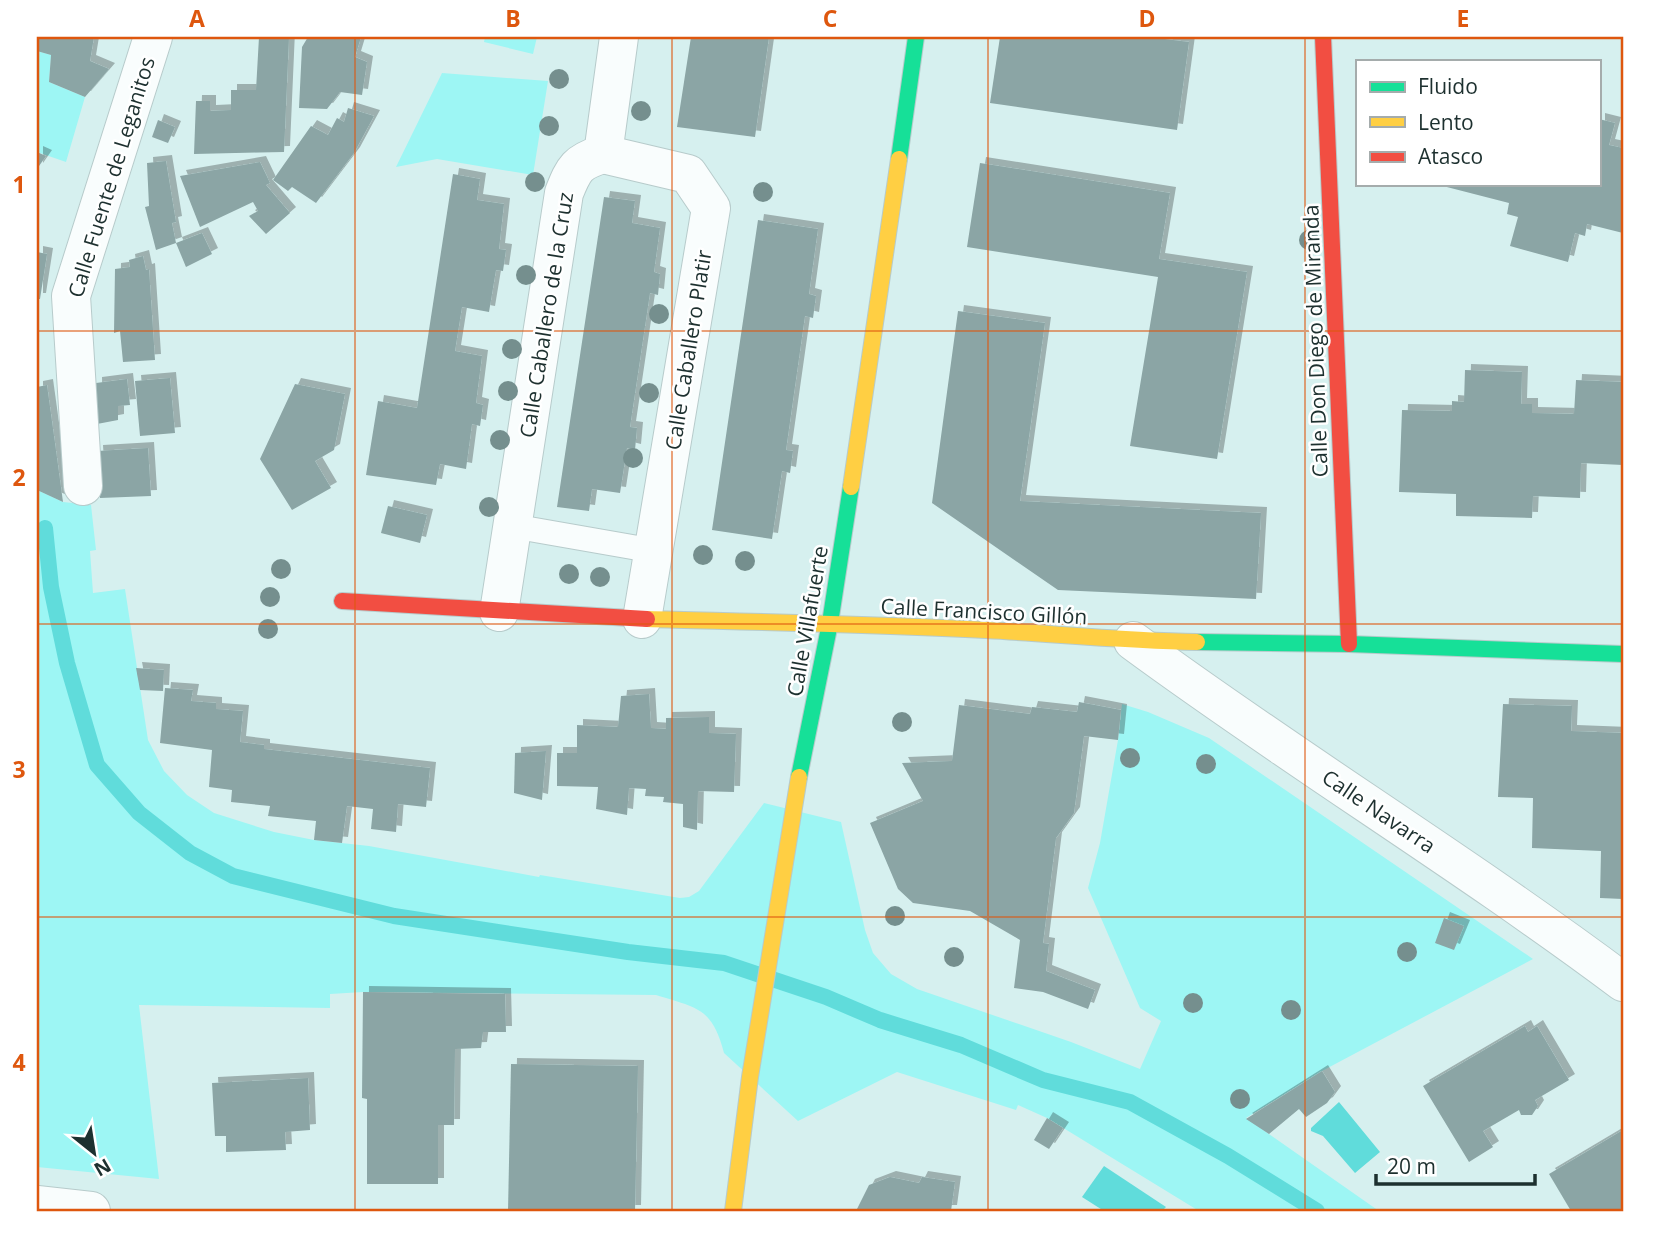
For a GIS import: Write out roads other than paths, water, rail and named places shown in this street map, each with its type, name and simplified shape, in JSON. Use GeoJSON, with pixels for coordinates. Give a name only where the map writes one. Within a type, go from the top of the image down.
{"type":"FeatureCollection","features":[{"type":"Feature","properties":{"kind":"street","name":"Calle Fuente de Leganitos"},"geometry":{"type":"LineString","coordinates":[[83,486],[71,296],[153,37]]}},
{"type":"Feature","properties":{"kind":"street"},"geometry":{"type":"LineString","coordinates":[[604,154],[619,37]]}},
{"type":"Feature","properties":{"kind":"street","name":"Calle Villafuerte"},"geometry":{"type":"LineString","coordinates":[[733,1211],[750,1077],[792,810],[830,623],[916,37]]}},
{"type":"Feature","properties":{"kind":"street","name":"Calle Don Diego de Miranda"},"geometry":{"type":"LineString","coordinates":[[1323,37],[1349,643]]}},
{"type":"Feature","properties":{"kind":"street","name":"Calle Caballero de la Cruz"},"geometry":{"type":"LineString","coordinates":[[499,612],[564,193],[574,167],[589,158],[604,154]]}},
{"type":"Feature","properties":{"kind":"street","name":"Calle Caballero Platir"},"geometry":{"type":"LineString","coordinates":[[604,154],[688,174],[711,208],[642,618]]}},
{"type":"Feature","properties":{"kind":"street","name":"Calle Francisco Gillón"},"geometry":{"type":"LineString","coordinates":[[342,601],[499,612],[988,630],[1133,641],[1349,643],[1623,654]]}},
{"type":"Feature","properties":{"kind":"street","name":"Calle Navarra"},"geometry":{"type":"LineString","coordinates":[[1133,641],[1204,693],[1537,918],[1623,982]]}},
{"type":"Feature","properties":{"kind":"street"},"geometry":{"type":"LineString","coordinates":[[37,1205],[91,1211]]}},
{"type":"Feature","properties":{"kind":"lane"},"geometry":{"type":"LineString","coordinates":[[512,526],[655,551]]}},
{"type":"Feature","properties":{"kind":"waterway"},"geometry":{"type":"LineString","coordinates":[[45,528],[51,587],[67,663],[97,765],[139,813],[190,853],[233,876],[394,916],[628,952],[724,963],[826,997],[880,1020],[961,1045],[1043,1080],[1130,1102],[1228,1156],[1317,1211]]}}]}
